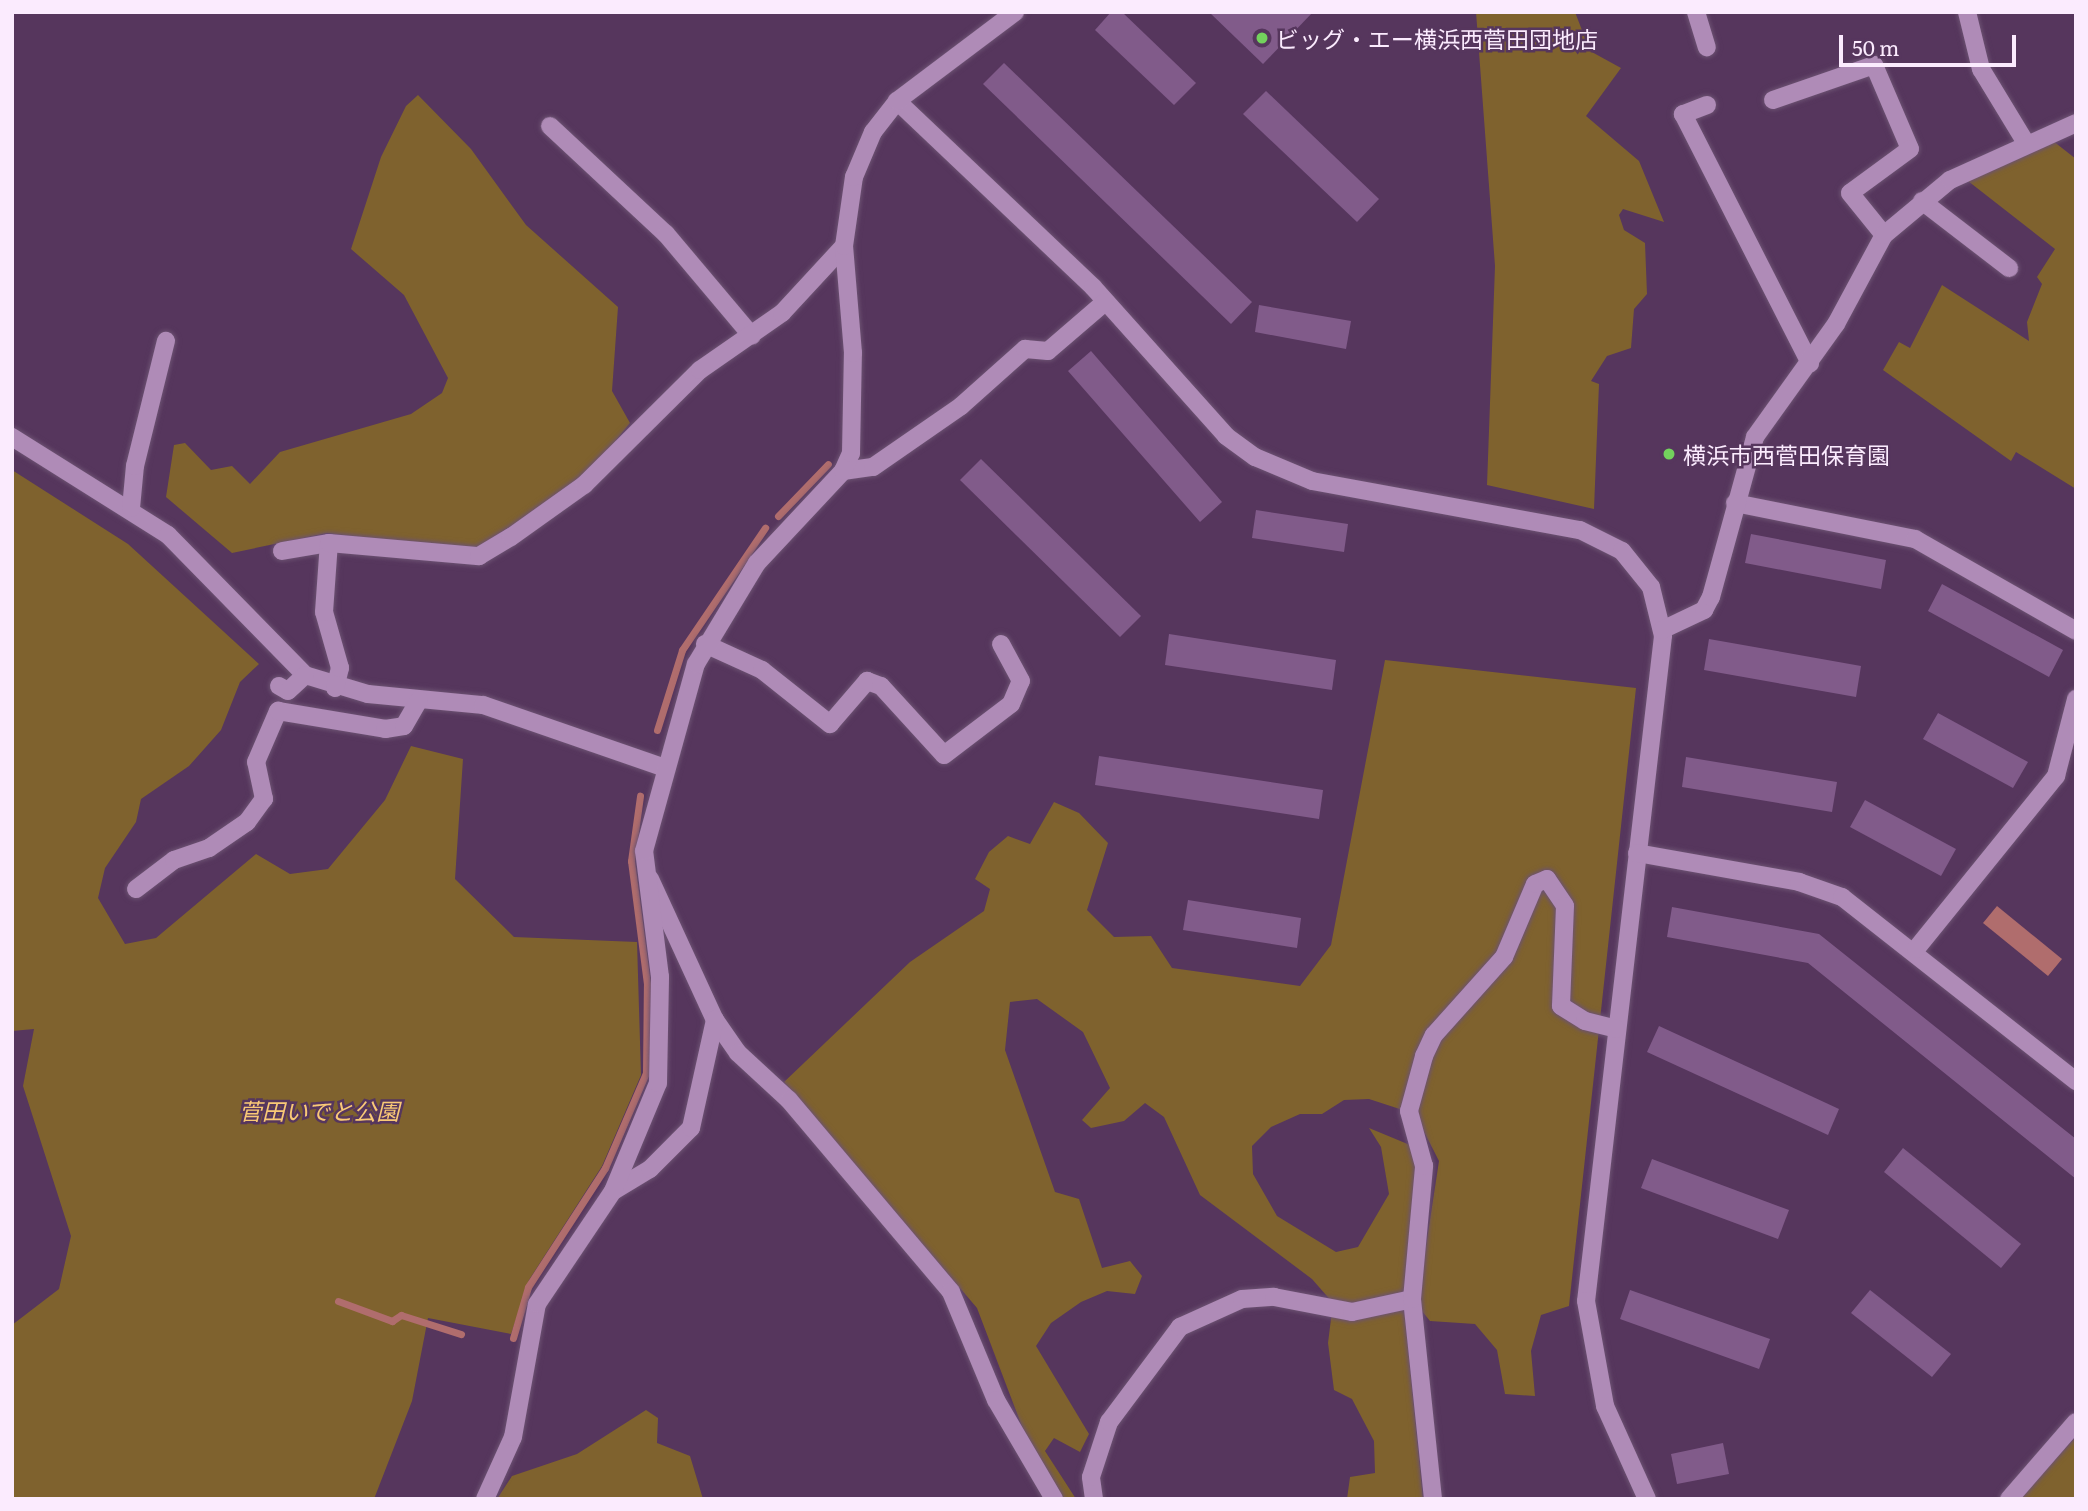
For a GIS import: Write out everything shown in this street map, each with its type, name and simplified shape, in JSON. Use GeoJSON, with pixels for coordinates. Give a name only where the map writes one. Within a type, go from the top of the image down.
{"type":"FeatureCollection","features":[{"type":"Feature","properties":{"kind":"street"},"geometry":{"type":"LineString","coordinates":[[485,1499],[513,1437],[526,1339],[537,1304],[613,1191],[648,1118],[662,1042],[644,851],[665,768],[705,644],[781,530],[843,471],[851,453],[853,353],[844,246],[854,177],[873,132],[897,102],[1014,12]]}},
{"type":"Feature","properties":{"kind":"street"},"geometry":{"type":"LineString","coordinates":[[1696,12],[1707,47]]}},
{"type":"Feature","properties":{"kind":"street"},"geometry":{"type":"LineString","coordinates":[[1967,12],[1981,69],[2026,142]]}},
{"type":"Feature","properties":{"kind":"street"},"geometry":{"type":"LineString","coordinates":[[1773,100],[1874,65],[1910,149],[1850,192],[1884,235]]}},
{"type":"Feature","properties":{"kind":"street"},"geometry":{"type":"LineString","coordinates":[[897,102],[1105,302],[1226,436],[1255,457],[1312,481],[1604,538],[1651,587],[1662,629],[1586,1301],[1605,1406],[1647,1499]]}},
{"type":"Feature","properties":{"kind":"street"},"geometry":{"type":"LineString","coordinates":[[1707,105],[1683,114],[1810,363]]}},
{"type":"Feature","properties":{"kind":"street"},"geometry":{"type":"LineString","coordinates":[[1662,629],[1704,610],[1712,597],[1735,503],[1755,437],[1810,363],[1884,235],[1922,201],[2026,142],[2076,123]]}},
{"type":"Feature","properties":{"kind":"street"},"geometry":{"type":"LineString","coordinates":[[550,126],[666,234],[752,336]]}},
{"type":"Feature","properties":{"kind":"street"},"geometry":{"type":"LineString","coordinates":[[1922,201],[2009,268]]}},
{"type":"Feature","properties":{"kind":"street"},"geometry":{"type":"LineString","coordinates":[[282,551],[329,543],[479,556],[584,485],[654,410],[752,336],[844,246]]}},
{"type":"Feature","properties":{"kind":"street"},"geometry":{"type":"LineString","coordinates":[[843,471],[873,467],[961,406],[1025,349],[1048,351],[1105,302]]}},
{"type":"Feature","properties":{"kind":"street"},"geometry":{"type":"LineString","coordinates":[[131,508],[135,466],[166,341]]}},
{"type":"Feature","properties":{"kind":"street"},"geometry":{"type":"LineString","coordinates":[[12,437],[131,508],[167,535],[305,675],[335,688],[419,700],[483,705],[665,768]]}},
{"type":"Feature","properties":{"kind":"street"},"geometry":{"type":"LineString","coordinates":[[1735,503],[1915,539],[2076,631]]}},
{"type":"Feature","properties":{"kind":"street"},"geometry":{"type":"LineString","coordinates":[[329,543],[324,612],[340,668],[335,688]]}},
{"type":"Feature","properties":{"kind":"street"},"geometry":{"type":"LineString","coordinates":[[705,644],[762,670],[830,724],[867,681],[881,686],[944,755],[1011,704],[1021,681],[1001,644]]}},
{"type":"Feature","properties":{"kind":"street"},"geometry":{"type":"LineString","coordinates":[[279,686],[288,691],[305,675]]}},
{"type":"Feature","properties":{"kind":"street"},"geometry":{"type":"LineString","coordinates":[[1916,949],[2056,776],[2076,699]]}},
{"type":"Feature","properties":{"kind":"street"},"geometry":{"type":"LineString","coordinates":[[136,889],[174,860],[209,848],[247,822],[264,799],[256,762],[278,710],[385,729],[404,726],[419,700]]}},
{"type":"Feature","properties":{"kind":"street"},"geometry":{"type":"LineString","coordinates":[[1637,853],[1817,888],[1842,897],[1916,949],[2076,1081]]}},
{"type":"Feature","properties":{"kind":"street"},"geometry":{"type":"LineString","coordinates":[[646,873],[715,1020],[951,1292],[996,1400],[1054,1499]]}},
{"type":"Feature","properties":{"kind":"street"},"geometry":{"type":"LineString","coordinates":[[1433,1499],[1412,1299],[1424,1166],[1409,1111],[1414,1087],[1434,1035],[1504,957],[1535,884],[1547,879],[1556,884],[1565,906],[1557,990],[1561,1006],[1585,1021],[1616,1029]]}},
{"type":"Feature","properties":{"kind":"street"},"geometry":{"type":"LineString","coordinates":[[613,1191],[650,1169],[691,1128],[715,1020]]}},
{"type":"Feature","properties":{"kind":"street"},"geometry":{"type":"LineString","coordinates":[[1094,1499],[1091,1477],[1109,1422],[1180,1327],[1242,1299],[1274,1297],[1352,1312],[1412,1299]]}},
{"type":"Feature","properties":{"kind":"street"},"geometry":{"type":"LineString","coordinates":[[2009,1499],[2076,1422]]}},
{"type":"Feature","properties":{"kind":"green space"},"geometry":{"type":"Polygon","coordinates":[[[1476,12],[1575,12],[1590,51],[1621,68],[1586,116],[1639,161],[1664,222],[1623,209],[1619,215],[1624,230],[1645,243],[1647,294],[1634,309],[1631,348],[1607,356],[1591,381],[1599,384],[1594,509],[1487,485],[1495,266],[1476,12]]]}},
{"type":"Feature","properties":{"kind":"green space"},"geometry":{"type":"Polygon","coordinates":[[[418,95],[471,149],[526,225],[618,307],[612,391],[630,423],[582,482],[471,551],[327,533],[232,553],[166,497],[174,445],[185,443],[211,470],[232,466],[250,484],[280,452],[411,414],[442,393],[448,378],[404,295],[351,249],[381,157],[406,106],[418,95]]]}},
{"type":"Feature","properties":{"kind":"green space"},"geometry":{"type":"Polygon","coordinates":[[[2048,137],[2076,159],[2076,489],[2016,452],[2011,461],[1883,370],[1899,342],[1910,348],[1942,285],[2029,341],[2027,322],[2042,284],[2037,277],[2055,249],[1968,181],[2048,137]]]}},
{"type":"Feature","properties":{"kind":"green space","name":"菅田いでと公園"},"geometry":{"type":"Polygon","coordinates":[[[12,470],[128,544],[259,664],[240,682],[221,730],[189,766],[141,799],[136,822],[105,868],[98,898],[125,944],[156,938],[256,854],[290,874],[328,869],[385,800],[411,746],[463,759],[455,879],[514,937],[637,942],[641,1075],[602,1166],[529,1280],[511,1334],[428,1318],[412,1401],[374,1499],[12,1499],[12,1325],[59,1289],[71,1236],[23,1086],[34,1029],[12,1031],[12,470]]]}},
{"type":"Feature","properties":{"kind":"green space"},"geometry":{"type":"Polygon","coordinates":[[[1385,660],[1636,688],[1569,1306],[1541,1315],[1531,1351],[1535,1396],[1505,1394],[1497,1350],[1475,1324],[1430,1321],[1417,1305],[1439,1161],[1415,1114],[1369,1099],[1344,1100],[1322,1114],[1300,1114],[1271,1127],[1252,1146],[1253,1174],[1277,1216],[1336,1252],[1358,1247],[1389,1194],[1381,1147],[1369,1128],[1410,1145],[1418,1177],[1404,1308],[1423,1499],[1347,1499],[1350,1477],[1375,1473],[1374,1441],[1352,1399],[1334,1390],[1328,1343],[1333,1303],[1312,1279],[1200,1195],[1164,1117],[1145,1103],[1124,1121],[1091,1128],[1082,1120],[1110,1088],[1083,1032],[1037,999],[1010,1002],[1005,1050],[1055,1192],[1079,1199],[1102,1268],[1130,1261],[1142,1276],[1135,1294],[1107,1291],[1081,1302],[1051,1323],[1036,1346],[1089,1434],[1080,1452],[1054,1438],[1045,1451],[1076,1499],[1063,1499],[1029,1445],[977,1308],[784,1082],[910,962],[984,911],[990,889],[975,879],[989,852],[1008,836],[1030,844],[1054,802],[1079,813],[1108,843],[1087,910],[1114,937],[1151,936],[1172,968],[1300,986],[1331,945],[1385,660]]]}},
{"type":"Feature","properties":{"kind":"green space"},"geometry":{"type":"Polygon","coordinates":[[[646,1410],[658,1418],[657,1443],[690,1456],[703,1499],[497,1499],[512,1476],[577,1454],[646,1410]]]}},
{"type":"Feature","properties":{"kind":"green space"},"geometry":{"type":"Polygon","coordinates":[[[2076,1437],[2076,1499],[2018,1499],[2076,1437]]]}},
{"type":"Feature","properties":{"kind":"shaded area"},"geometry":{"type":"Polygon","coordinates":[[[1997,906],[2062,959],[2048,976],[1983,923],[1997,906]]]}},
{"type":"Feature","properties":{"kind":"building"},"geometry":{"type":"Polygon","coordinates":[[[1111,12],[1122,12],[1196,83],[1174,105],[1095,30],[1111,12]]]}},
{"type":"Feature","properties":{"kind":"building","name":"ビッグ・エー横浜西菅田団地店"},"geometry":{"type":"Polygon","coordinates":[[[1209,12],[1313,12],[1263,64],[1209,12]]]}},
{"type":"Feature","properties":{"kind":"building"},"geometry":{"type":"Polygon","coordinates":[[[1004,63],[1252,302],[1231,324],[983,84],[1004,63]]]}},
{"type":"Feature","properties":{"kind":"building"},"geometry":{"type":"Polygon","coordinates":[[[1266,91],[1379,199],[1357,222],[1243,114],[1266,91]]]}},
{"type":"Feature","properties":{"kind":"building"},"geometry":{"type":"Polygon","coordinates":[[[1259,305],[1351,321],[1346,349],[1255,332],[1259,305]]]}},
{"type":"Feature","properties":{"kind":"building"},"geometry":{"type":"Polygon","coordinates":[[[1091,351],[1222,502],[1200,522],[1068,371],[1091,351]]]}},
{"type":"Feature","properties":{"kind":"building"},"geometry":{"type":"Polygon","coordinates":[[[981,459],[1141,616],[1120,637],[960,480],[981,459]]]}},
{"type":"Feature","properties":{"kind":"building"},"geometry":{"type":"Polygon","coordinates":[[[1256,510],[1348,524],[1344,552],[1252,538],[1256,510]]]}},
{"type":"Feature","properties":{"kind":"building"},"geometry":{"type":"Polygon","coordinates":[[[1751,534],[1886,560],[1881,589],[1745,563],[1751,534]]]}},
{"type":"Feature","properties":{"kind":"building"},"geometry":{"type":"Polygon","coordinates":[[[1942,584],[2063,650],[2049,677],[1928,611],[1942,584]]]}},
{"type":"Feature","properties":{"kind":"building"},"geometry":{"type":"Polygon","coordinates":[[[1169,634],[1336,660],[1332,690],[1165,665],[1169,634]]]}},
{"type":"Feature","properties":{"kind":"building"},"geometry":{"type":"Polygon","coordinates":[[[1709,639],[1861,666],[1856,697],[1704,670],[1709,639]]]}},
{"type":"Feature","properties":{"kind":"building"},"geometry":{"type":"Polygon","coordinates":[[[1938,713],[2028,762],[2013,788],[1923,739],[1938,713]]]}},
{"type":"Feature","properties":{"kind":"building"},"geometry":{"type":"Polygon","coordinates":[[[1099,756],[1323,790],[1319,819],[1095,785],[1099,756]]]}},
{"type":"Feature","properties":{"kind":"building"},"geometry":{"type":"Polygon","coordinates":[[[1686,757],[1837,782],[1832,812],[1682,787],[1686,757]]]}},
{"type":"Feature","properties":{"kind":"building"},"geometry":{"type":"Polygon","coordinates":[[[1865,800],[1956,849],[1941,876],[1850,827],[1865,800]]]}},
{"type":"Feature","properties":{"kind":"building"},"geometry":{"type":"Polygon","coordinates":[[[1188,900],[1301,918],[1297,948],[1183,930],[1188,900]]]}},
{"type":"Feature","properties":{"kind":"building"},"geometry":{"type":"Polygon","coordinates":[[[1672,907],[1819,934],[2076,1139],[2076,1179],[1808,963],[1667,937],[1672,907]]]}},
{"type":"Feature","properties":{"kind":"building"},"geometry":{"type":"Polygon","coordinates":[[[1659,1026],[1839,1109],[1828,1135],[1647,1052],[1659,1026]]]}},
{"type":"Feature","properties":{"kind":"building"},"geometry":{"type":"Polygon","coordinates":[[[1903,1148],[2021,1244],[2001,1268],[1884,1172],[1903,1148]]]}},
{"type":"Feature","properties":{"kind":"building"},"geometry":{"type":"Polygon","coordinates":[[[1652,1159],[1789,1210],[1778,1239],[1641,1188],[1652,1159]]]}},
{"type":"Feature","properties":{"kind":"building"},"geometry":{"type":"Polygon","coordinates":[[[1630,1290],[1770,1339],[1759,1369],[1620,1319],[1630,1290]]]}},
{"type":"Feature","properties":{"kind":"building"},"geometry":{"type":"Polygon","coordinates":[[[1870,1290],[1951,1354],[1932,1377],[1851,1313],[1870,1290]]]}},
{"type":"Feature","properties":{"kind":"building"},"geometry":{"type":"Polygon","coordinates":[[[1723,1443],[1729,1474],[1677,1484],[1671,1454],[1723,1443]]]}},
{"type":"Feature","properties":{"kind":"waterway"},"geometry":{"type":"LineString","coordinates":[[778,516],[828,464]]}},
{"type":"Feature","properties":{"kind":"waterway"},"geometry":{"type":"LineString","coordinates":[[657,730],[682,650],[765,528]]}},
{"type":"Feature","properties":{"kind":"waterway"},"geometry":{"type":"LineString","coordinates":[[513,1338],[528,1287],[605,1168],[646,1073],[647,984],[631,861],[640,796]]}},
{"type":"Feature","properties":{"kind":"waterway"},"geometry":{"type":"LineString","coordinates":[[338,1301],[392,1321],[401,1315],[461,1334]]}},
{"type":"Feature","properties":{"kind":"place","name":"ビッグ・エー横浜西菅田団地店"},"geometry":{"type":"Point","coordinates":[1262,38]}},
{"type":"Feature","properties":{"kind":"place","name":"横浜市西菅田保育園"},"geometry":{"type":"Point","coordinates":[1669,454]}}]}
